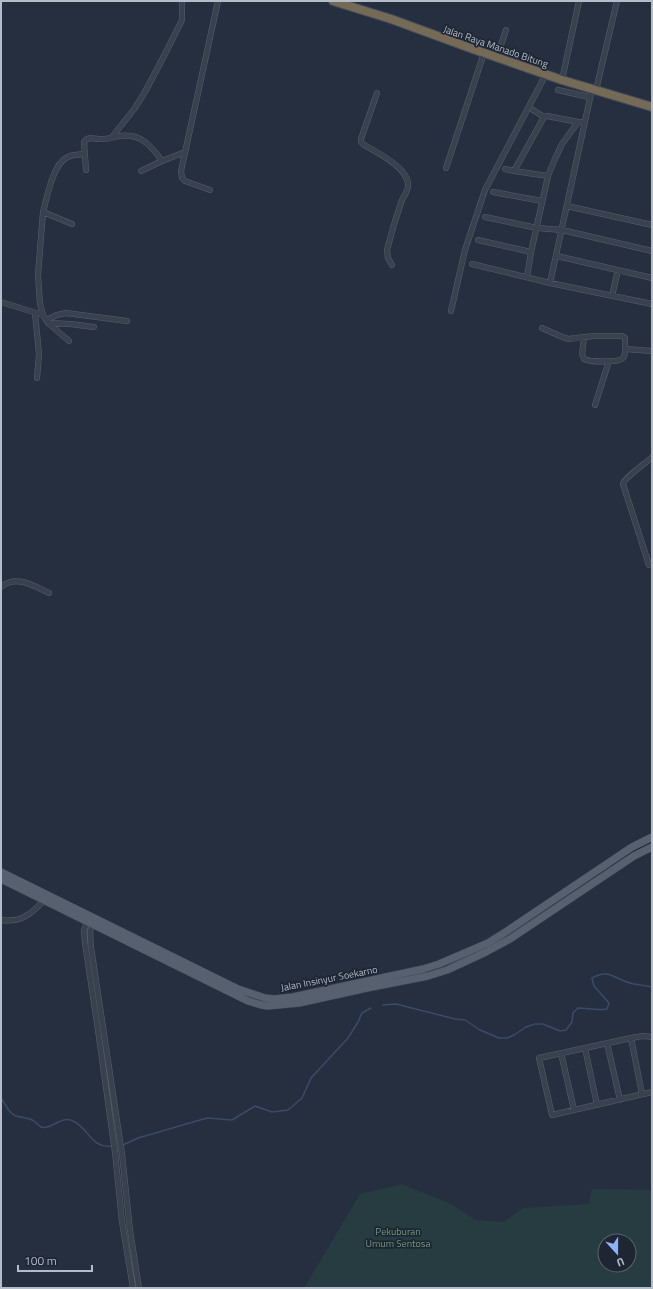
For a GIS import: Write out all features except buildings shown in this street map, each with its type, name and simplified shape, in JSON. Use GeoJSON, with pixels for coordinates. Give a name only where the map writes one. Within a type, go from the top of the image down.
{"type":"FeatureCollection","features":[{"type":"Feature","properties":{"kind":"highway","name":"Jalan Raya Manado Bitung"},"geometry":{"type":"LineString","coordinates":[[333,1],[391,19],[546,74],[592,92],[652,107]]}},
{"type":"Feature","properties":{"kind":"main road","name":"Jalan Insinyur Soekarno"},"geometry":{"type":"LineString","coordinates":[[1,879],[238,989],[260,998],[274,999],[293,997],[439,964],[488,942],[504,933],[632,847],[652,837]]}},
{"type":"Feature","properties":{"kind":"main road","name":"Jalan Insinyur Soekarno"},"geometry":{"type":"LineString","coordinates":[[1,872],[238,996],[261,1005],[277,1006],[299,1003],[405,981],[447,970],[510,939],[634,856],[652,847]]}},
{"type":"Feature","properties":{"kind":"main road"},"geometry":{"type":"LineString","coordinates":[[404,973],[405,981]]}},
{"type":"Feature","properties":{"kind":"street"},"geometry":{"type":"LineString","coordinates":[[112,137],[135,108],[166,52],[182,20],[182,1]]}},
{"type":"Feature","properties":{"kind":"street"},"geometry":{"type":"LineString","coordinates":[[210,190],[183,180],[181,171],[218,1]]}},
{"type":"Feature","properties":{"kind":"street"},"geometry":{"type":"LineString","coordinates":[[562,80],[579,1]]}},
{"type":"Feature","properties":{"kind":"street"},"geometry":{"type":"LineString","coordinates":[[527,277],[548,176],[562,144],[581,122],[592,92],[617,1]]}},
{"type":"Feature","properties":{"kind":"street"},"geometry":{"type":"LineString","coordinates":[[497,57],[506,30]]}},
{"type":"Feature","properties":{"kind":"street"},"geometry":{"type":"LineString","coordinates":[[446,168],[484,53]]}},
{"type":"Feature","properties":{"kind":"street"},"geometry":{"type":"LineString","coordinates":[[451,311],[469,235],[485,190],[546,74]]}},
{"type":"Feature","properties":{"kind":"street"},"geometry":{"type":"LineString","coordinates":[[558,90],[592,92]]}},
{"type":"Feature","properties":{"kind":"street"},"geometry":{"type":"LineString","coordinates":[[377,93],[361,142],[364,146],[395,164],[403,173],[408,184],[408,188],[402,200],[387,250],[388,258],[392,265]]}},
{"type":"Feature","properties":{"kind":"street"},"geometry":{"type":"LineString","coordinates":[[532,110],[544,117],[547,116],[581,122]]}},
{"type":"Feature","properties":{"kind":"street"},"geometry":{"type":"LineString","coordinates":[[514,171],[544,117]]}},
{"type":"Feature","properties":{"kind":"street"},"geometry":{"type":"LineString","coordinates":[[550,283],[583,133],[581,122]]}},
{"type":"Feature","properties":{"kind":"street"},"geometry":{"type":"LineString","coordinates":[[86,170],[84,142],[91,138],[104,139],[129,135],[140,139],[153,147],[162,161]]}},
{"type":"Feature","properties":{"kind":"street"},"geometry":{"type":"LineString","coordinates":[[141,171],[185,152]]}},
{"type":"Feature","properties":{"kind":"street"},"geometry":{"type":"LineString","coordinates":[[46,319],[40,304],[38,275],[43,212],[60,163],[70,156],[84,154]]}},
{"type":"Feature","properties":{"kind":"street"},"geometry":{"type":"LineString","coordinates":[[505,169],[548,176]]}},
{"type":"Feature","properties":{"kind":"street"},"geometry":{"type":"LineString","coordinates":[[493,192],[542,201]]}},
{"type":"Feature","properties":{"kind":"street"},"geometry":{"type":"LineString","coordinates":[[567,206],[652,225]]}},
{"type":"Feature","properties":{"kind":"street"},"geometry":{"type":"LineString","coordinates":[[43,212],[72,224]]}},
{"type":"Feature","properties":{"kind":"street"},"geometry":{"type":"LineString","coordinates":[[485,217],[537,228],[562,230],[652,251]]}},
{"type":"Feature","properties":{"kind":"street"},"geometry":{"type":"LineString","coordinates":[[478,240],[531,252]]}},
{"type":"Feature","properties":{"kind":"street"},"geometry":{"type":"LineString","coordinates":[[557,256],[652,278]]}},
{"type":"Feature","properties":{"kind":"street"},"geometry":{"type":"LineString","coordinates":[[472,264],[550,283],[652,304]]}},
{"type":"Feature","properties":{"kind":"street"},"geometry":{"type":"LineString","coordinates":[[612,296],[618,270]]}},
{"type":"Feature","properties":{"kind":"street"},"geometry":{"type":"LineString","coordinates":[[1,302],[35,313],[46,319],[69,341]]}},
{"type":"Feature","properties":{"kind":"street"},"geometry":{"type":"LineString","coordinates":[[35,313],[39,354],[37,378]]}},
{"type":"Feature","properties":{"kind":"street"},"geometry":{"type":"LineString","coordinates":[[46,319],[66,313],[127,321]]}},
{"type":"Feature","properties":{"kind":"street"},"geometry":{"type":"LineString","coordinates":[[46,319],[94,327]]}},
{"type":"Feature","properties":{"kind":"street"},"geometry":{"type":"LineString","coordinates":[[542,328],[566,338],[599,336],[622,336],[625,338],[623,358],[620,360],[609,361],[586,361],[582,354],[584,337]]}},
{"type":"Feature","properties":{"kind":"street"},"geometry":{"type":"LineString","coordinates":[[625,348],[652,351]]}},
{"type":"Feature","properties":{"kind":"street"},"geometry":{"type":"LineString","coordinates":[[595,405],[609,361]]}},
{"type":"Feature","properties":{"kind":"street"},"geometry":{"type":"LineString","coordinates":[[649,565],[623,484],[625,479],[652,457]]}},
{"type":"Feature","properties":{"kind":"street"},"geometry":{"type":"LineString","coordinates":[[1,587],[14,580],[21,581],[49,593]]}},
{"type":"Feature","properties":{"kind":"street"},"geometry":{"type":"LineString","coordinates":[[1,920],[12,920],[26,916],[35,911],[44,900]]}},
{"type":"Feature","properties":{"kind":"street"},"geometry":{"type":"LineString","coordinates":[[91,920],[91,947],[120,1140],[129,1222],[139,1288]]}},
{"type":"Feature","properties":{"kind":"street"},"geometry":{"type":"LineString","coordinates":[[91,920],[84,931],[85,944],[113,1141],[122,1222],[133,1288]]}},
{"type":"Feature","properties":{"kind":"street"},"geometry":{"type":"LineString","coordinates":[[652,1037],[643,1036],[631,1038],[540,1058],[552,1114],[652,1092]]}},
{"type":"Feature","properties":{"kind":"street"},"geometry":{"type":"LineString","coordinates":[[631,1038],[642,1094]]}},
{"type":"Feature","properties":{"kind":"street"},"geometry":{"type":"LineString","coordinates":[[607,1043],[620,1100]]}},
{"type":"Feature","properties":{"kind":"street"},"geometry":{"type":"LineString","coordinates":[[585,1048],[597,1105]]}},
{"type":"Feature","properties":{"kind":"street"},"geometry":{"type":"LineString","coordinates":[[561,1053],[574,1110]]}},
{"type":"Feature","properties":{"kind":"street"},"geometry":{"type":"LineString","coordinates":[[113,1141],[120,1140]]}},
{"type":"Feature","properties":{"kind":"street"},"geometry":{"type":"LineString","coordinates":[[122,1222],[129,1222]]}},
{"type":"Feature","properties":{"kind":"green space","name":"Pekuburan Umum Sentosa"},"geometry":{"type":"Polygon","coordinates":[[[402,1184],[451,1204],[476,1220],[504,1222],[523,1208],[589,1204],[592,1189],[652,1190],[652,1288],[304,1288],[360,1194],[402,1184]]]}},
{"type":"Feature","properties":{"kind":"waterway"},"geometry":{"type":"LineString","coordinates":[[383,1005],[396,1004],[455,1019],[465,1020],[480,1030],[499,1038],[507,1038],[526,1027],[535,1024],[543,1024],[560,1031],[566,1030],[572,1022],[573,1013],[578,1008],[600,1010],[607,1009],[609,1003],[594,986],[592,978],[597,975],[606,974],[630,983],[652,987]]}},
{"type":"Feature","properties":{"kind":"waterway"},"geometry":{"type":"LineString","coordinates":[[123,1145],[138,1138],[207,1118],[232,1120],[255,1106],[272,1112],[288,1110],[302,1098],[311,1078],[348,1038],[362,1013],[371,1008]]}},
{"type":"Feature","properties":{"kind":"waterway"},"geometry":{"type":"LineString","coordinates":[[1,1098],[12,1114],[32,1120],[41,1127],[51,1126],[64,1120],[71,1120],[80,1125],[95,1142],[105,1146],[111,1146]]}}]}
